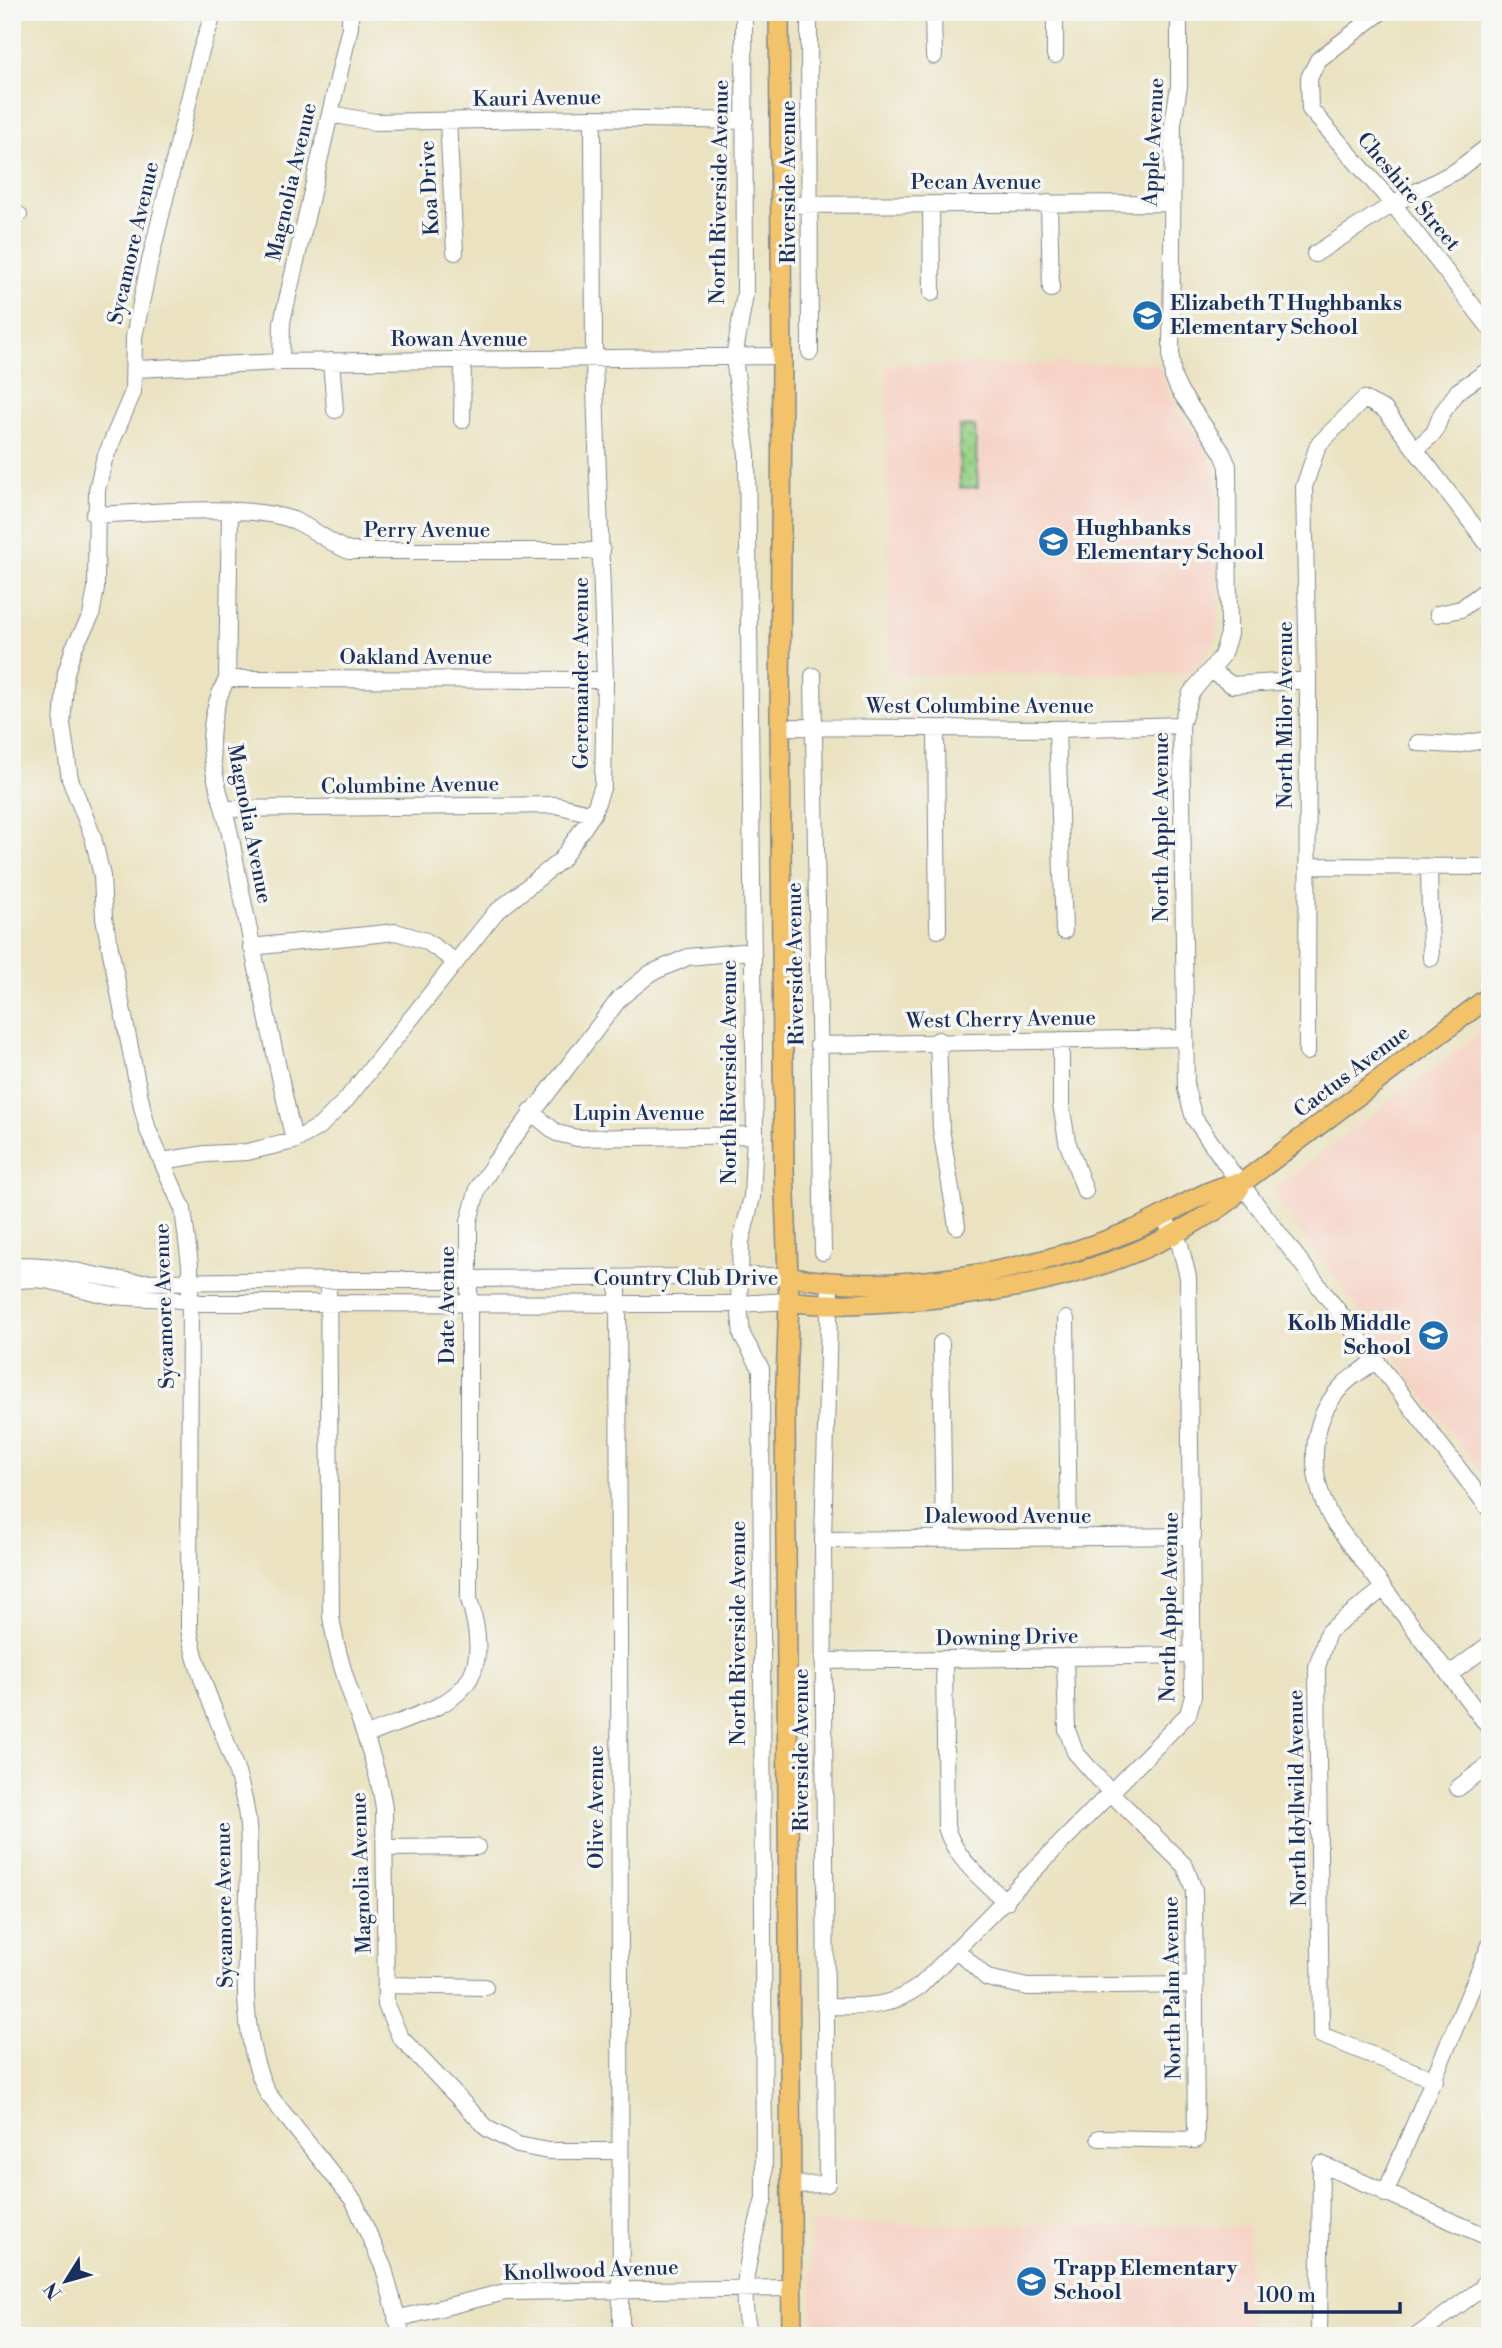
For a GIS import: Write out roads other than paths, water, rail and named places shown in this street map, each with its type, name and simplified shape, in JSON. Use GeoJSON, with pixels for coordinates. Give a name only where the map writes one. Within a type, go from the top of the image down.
{"type":"FeatureCollection","features":[{"type":"Feature","properties":{"kind":"main road"},"geometry":{"type":"LineString","coordinates":[[779,12],[782,356],[780,727],[789,1301],[785,1423],[792,2336]]}},
{"type":"Feature","properties":{"kind":"main road","name":"Cactus Avenue"},"geometry":{"type":"LineString","coordinates":[[1242,1184],[1490,996]]}},
{"type":"Feature","properties":{"kind":"main road","name":"Country Club Drive"},"geometry":{"type":"LineString","coordinates":[[787,1276],[837,1282],[903,1281],[1009,1268],[1105,1241],[1163,1217],[1224,1184],[1242,1184],[1235,1198],[1174,1236],[1128,1255],[1035,1283],[950,1297],[829,1304],[789,1301]]}},
{"type":"Feature","properties":{"kind":"street","name":"Sycamore Avenue"},"geometry":{"type":"LineString","coordinates":[[214,12],[200,54],[149,265],[134,337],[136,369],[127,412],[104,460],[94,515],[96,588],[91,616],[74,647],[66,673],[63,750],[70,779],[93,837],[102,876],[104,918],[142,1107],[183,1209],[189,1247],[189,1629],[194,1659],[238,1778],[248,1825],[247,1996],[258,2074],[268,2094],[354,2201],[384,2269],[402,2336]]}},
{"type":"Feature","properties":{"kind":"street","name":"Magnolia Avenue"},"geometry":{"type":"LineString","coordinates":[[281,362],[282,322],[350,27],[350,12]]}},
{"type":"Feature","properties":{"kind":"street","name":"North Riverside Avenue"},"geometry":{"type":"LineString","coordinates":[[744,12],[745,294],[734,358],[747,454],[755,1135],[752,1197],[741,1242],[739,1304],[742,1335],[761,1369],[764,2199],[748,2260],[746,2314],[751,2336]]}},
{"type":"Feature","properties":{"kind":"street","name":"Riverside Avenue"},"geometry":{"type":"LineString","coordinates":[[810,12],[810,352]]}},
{"type":"Feature","properties":{"kind":"street"},"geometry":{"type":"LineString","coordinates":[[933,12],[933,56]]}},
{"type":"Feature","properties":{"kind":"street"},"geometry":{"type":"LineString","coordinates":[[1055,12],[1055,55]]}},
{"type":"Feature","properties":{"kind":"street","name":"Apple Avenue"},"geometry":{"type":"LineString","coordinates":[[1170,273],[1173,124],[1179,86],[1179,12]]}},
{"type":"Feature","properties":{"kind":"street","name":"Cheshire Street"},"geometry":{"type":"LineString","coordinates":[[1381,12],[1318,60],[1309,78],[1310,109],[1393,204],[1490,328]]}},
{"type":"Feature","properties":{"kind":"street","name":"Kauri Avenue"},"geometry":{"type":"LineString","coordinates":[[330,114],[375,122],[593,118],[746,121]]}},
{"type":"Feature","properties":{"kind":"street","name":"Geremander Avenue"},"geometry":{"type":"LineString","coordinates":[[162,1161],[206,1154],[247,1152],[294,1141],[320,1126],[346,1100],[495,913],[561,860],[593,814],[603,785],[605,680],[594,359],[593,118]]}},
{"type":"Feature","properties":{"kind":"street","name":"Koa Drive"},"geometry":{"type":"LineString","coordinates":[[448,121],[455,252]]}},
{"type":"Feature","properties":{"kind":"street"},"geometry":{"type":"LineString","coordinates":[[1315,254],[1393,204],[1456,171],[1490,145]]}},
{"type":"Feature","properties":{"kind":"street"},"geometry":{"type":"LineString","coordinates":[[1049,203],[1051,289]]}},
{"type":"Feature","properties":{"kind":"street","name":"Pecan Avenue"},"geometry":{"type":"LineString","coordinates":[[780,205],[1172,203]]}},
{"type":"Feature","properties":{"kind":"street"},"geometry":{"type":"LineString","coordinates":[[931,204],[932,293]]}},
{"type":"Feature","properties":{"kind":"street","name":"North Apple Avenue"},"geometry":{"type":"LineString","coordinates":[[1170,273],[1174,377],[1222,452],[1230,480],[1230,634],[1222,656],[1191,694],[1181,725],[1186,1089],[1194,1118],[1490,1510]]}},
{"type":"Feature","properties":{"kind":"street","name":"Rowan Avenue"},"geometry":{"type":"LineString","coordinates":[[136,369],[281,362],[463,362],[782,356]]}},
{"type":"Feature","properties":{"kind":"street"},"geometry":{"type":"LineString","coordinates":[[331,361],[335,410]]}},
{"type":"Feature","properties":{"kind":"street"},"geometry":{"type":"LineString","coordinates":[[462,420],[463,362]]}},
{"type":"Feature","properties":{"kind":"street"},"geometry":{"type":"LineString","coordinates":[[1490,369],[1458,391],[1442,413],[1434,433],[1416,449],[1490,547]]}},
{"type":"Feature","properties":{"kind":"street","name":"North Milor Avenue"},"geometry":{"type":"LineString","coordinates":[[1307,1052],[1308,680],[1304,487],[1318,445],[1364,399],[1385,410],[1416,449]]}},
{"type":"Feature","properties":{"kind":"street","name":"Magnolia Avenue"},"geometry":{"type":"LineString","coordinates":[[230,512],[227,679],[218,696],[211,744],[214,771],[226,809],[251,947],[294,1141]]}},
{"type":"Feature","properties":{"kind":"street","name":"Perry Avenue"},"geometry":{"type":"LineString","coordinates":[[94,515],[230,512],[271,514],[292,520],[349,551],[602,551]]}},
{"type":"Feature","properties":{"kind":"street"},"geometry":{"type":"LineString","coordinates":[[1437,614],[1461,609],[1490,587]]}},
{"type":"Feature","properties":{"kind":"street"},"geometry":{"type":"LineString","coordinates":[[1210,670],[1232,685],[1308,680]]}},
{"type":"Feature","properties":{"kind":"street","name":"Riverside Avenue"},"geometry":{"type":"LineString","coordinates":[[813,676],[823,1252]]}},
{"type":"Feature","properties":{"kind":"street","name":"Oakland Avenue"},"geometry":{"type":"LineString","coordinates":[[227,679],[605,680]]}},
{"type":"Feature","properties":{"kind":"street","name":"West Columbine Avenue"},"geometry":{"type":"LineString","coordinates":[[780,727],[1057,729],[1181,725]]}},
{"type":"Feature","properties":{"kind":"street"},"geometry":{"type":"LineString","coordinates":[[936,729],[938,930]]}},
{"type":"Feature","properties":{"kind":"street"},"geometry":{"type":"LineString","coordinates":[[1057,729],[1064,931]]}},
{"type":"Feature","properties":{"kind":"street"},"geometry":{"type":"LineString","coordinates":[[1418,743],[1457,745],[1490,739]]}},
{"type":"Feature","properties":{"kind":"street","name":"Columbine Avenue"},"geometry":{"type":"LineString","coordinates":[[226,809],[556,805],[593,814]]}},
{"type":"Feature","properties":{"kind":"street"},"geometry":{"type":"LineString","coordinates":[[1307,866],[1490,867]]}},
{"type":"Feature","properties":{"kind":"street"},"geometry":{"type":"LineString","coordinates":[[1429,868],[1431,958]]}},
{"type":"Feature","properties":{"kind":"street"},"geometry":{"type":"LineString","coordinates":[[251,947],[396,932],[426,941],[456,962]]}},
{"type":"Feature","properties":{"kind":"street","name":"Date Avenue"},"geometry":{"type":"LineString","coordinates":[[365,1736],[452,1699],[472,1679],[480,1650],[469,1599],[469,1221],[478,1188],[531,1112],[620,998],[651,973],[688,957],[752,951]]}},
{"type":"Feature","properties":{"kind":"street","name":"West Cherry Avenue"},"geometry":{"type":"LineString","coordinates":[[818,1045],[939,1040],[1185,1038]]}},
{"type":"Feature","properties":{"kind":"street"},"geometry":{"type":"LineString","coordinates":[[939,1040],[941,1129],[957,1226]]}},
{"type":"Feature","properties":{"kind":"street"},"geometry":{"type":"LineString","coordinates":[[1061,1041],[1061,1104],[1067,1141],[1085,1191]]}},
{"type":"Feature","properties":{"kind":"street","name":"Lupin Avenue"},"geometry":{"type":"LineString","coordinates":[[531,1112],[557,1133],[577,1138],[755,1135]]}},
{"type":"Feature","properties":{"kind":"street","name":"North Apple Avenue"},"geometry":{"type":"LineString","coordinates":[[825,2006],[873,2006],[899,2001],[920,1986],[1006,1902],[1188,1714],[1193,1696],[1194,1536],[1188,1277],[1174,1236],[1163,1217]]}},
{"type":"Feature","properties":{"kind":"street","name":"Country Club Drive"},"geometry":{"type":"LineString","coordinates":[[12,1266],[59,1266],[118,1281],[787,1276]]}},
{"type":"Feature","properties":{"kind":"street","name":"Olive Avenue"},"geometry":{"type":"LineString","coordinates":[[618,1279],[621,2336]]}},
{"type":"Feature","properties":{"kind":"street","name":"Country Club Drive"},"geometry":{"type":"LineString","coordinates":[[12,1281],[53,1280],[113,1296],[189,1300],[469,1304],[739,1304],[789,1301]]}},
{"type":"Feature","properties":{"kind":"street","name":"Magnolia Avenue"},"geometry":{"type":"LineString","coordinates":[[328,1281],[331,1616],[335,1653],[379,1776],[384,1808],[386,2005],[400,2037],[488,2129],[518,2145],[548,2151],[620,2151]]}},
{"type":"Feature","properties":{"kind":"street","name":"Riverside Avenue"},"geometry":{"type":"LineString","coordinates":[[792,2185],[827,2184],[823,1540],[829,1304],[837,1282]]}},
{"type":"Feature","properties":{"kind":"street"},"geometry":{"type":"LineString","coordinates":[[1066,1319],[1069,1538]]}},
{"type":"Feature","properties":{"kind":"street"},"geometry":{"type":"LineString","coordinates":[[942,1343],[944,1539]]}},
{"type":"Feature","properties":{"kind":"street"},"geometry":{"type":"LineString","coordinates":[[1377,1360],[1342,1386],[1314,1441],[1317,1484],[1324,1504],[1383,1589],[1490,1729]]}},
{"type":"Feature","properties":{"kind":"street","name":"Dalewood Avenue"},"geometry":{"type":"LineString","coordinates":[[823,1540],[1194,1536]]}},
{"type":"Feature","properties":{"kind":"street","name":"North Idyllwild Avenue"},"geometry":{"type":"LineString","coordinates":[[1383,1589],[1328,1632],[1317,1667],[1321,2035],[1435,2080]]}},
{"type":"Feature","properties":{"kind":"street"},"geometry":{"type":"LineString","coordinates":[[1449,1675],[1490,1644]]}},
{"type":"Feature","properties":{"kind":"street","name":"Downing Drive"},"geometry":{"type":"LineString","coordinates":[[823,1661],[1192,1655]]}},
{"type":"Feature","properties":{"kind":"street","name":"North Palm Avenue"},"geometry":{"type":"LineString","coordinates":[[1065,1659],[1067,1730],[1075,1752],[1112,1794],[1185,1866],[1194,1890],[1196,2140],[1099,2138]]}},
{"type":"Feature","properties":{"kind":"street"},"geometry":{"type":"LineString","coordinates":[[944,1660],[946,1827],[951,1845],[962,1860],[1006,1902]]}},
{"type":"Feature","properties":{"kind":"street"},"geometry":{"type":"LineString","coordinates":[[1458,1788],[1490,1764]]}},
{"type":"Feature","properties":{"kind":"street"},"geometry":{"type":"LineString","coordinates":[[385,1849],[477,1847]]}},
{"type":"Feature","properties":{"kind":"street"},"geometry":{"type":"LineString","coordinates":[[1385,2194],[1490,1945]]}},
{"type":"Feature","properties":{"kind":"street"},"geometry":{"type":"LineString","coordinates":[[957,1950],[987,1978],[1028,1987],[1196,1985]]}},
{"type":"Feature","properties":{"kind":"street"},"geometry":{"type":"LineString","coordinates":[[386,1985],[485,1987]]}},
{"type":"Feature","properties":{"kind":"street"},"geometry":{"type":"LineString","coordinates":[[1319,2336],[1321,2164],[1490,2238]]}},
{"type":"Feature","properties":{"kind":"street"},"geometry":{"type":"LineString","coordinates":[[1418,2336],[1482,2288],[1490,2273]]}},
{"type":"Feature","properties":{"kind":"street","name":"Knollwood Avenue"},"geometry":{"type":"LineString","coordinates":[[396,2319],[505,2292],[791,2288]]}},
{"type":"Feature","properties":{"kind":"place","name":"Elizabeth T Hughbanks Elementary School"},"geometry":{"type":"Point","coordinates":[1147,316]}},
{"type":"Feature","properties":{"kind":"place","name":"Hughbanks Elementary School"},"geometry":{"type":"Point","coordinates":[1053,541]}},
{"type":"Feature","properties":{"kind":"place","name":"Kolb Middle School"},"geometry":{"type":"Point","coordinates":[1434,1336]}},
{"type":"Feature","properties":{"kind":"place","name":"Trapp Elementary School"},"geometry":{"type":"Point","coordinates":[1031,2281]}}]}
